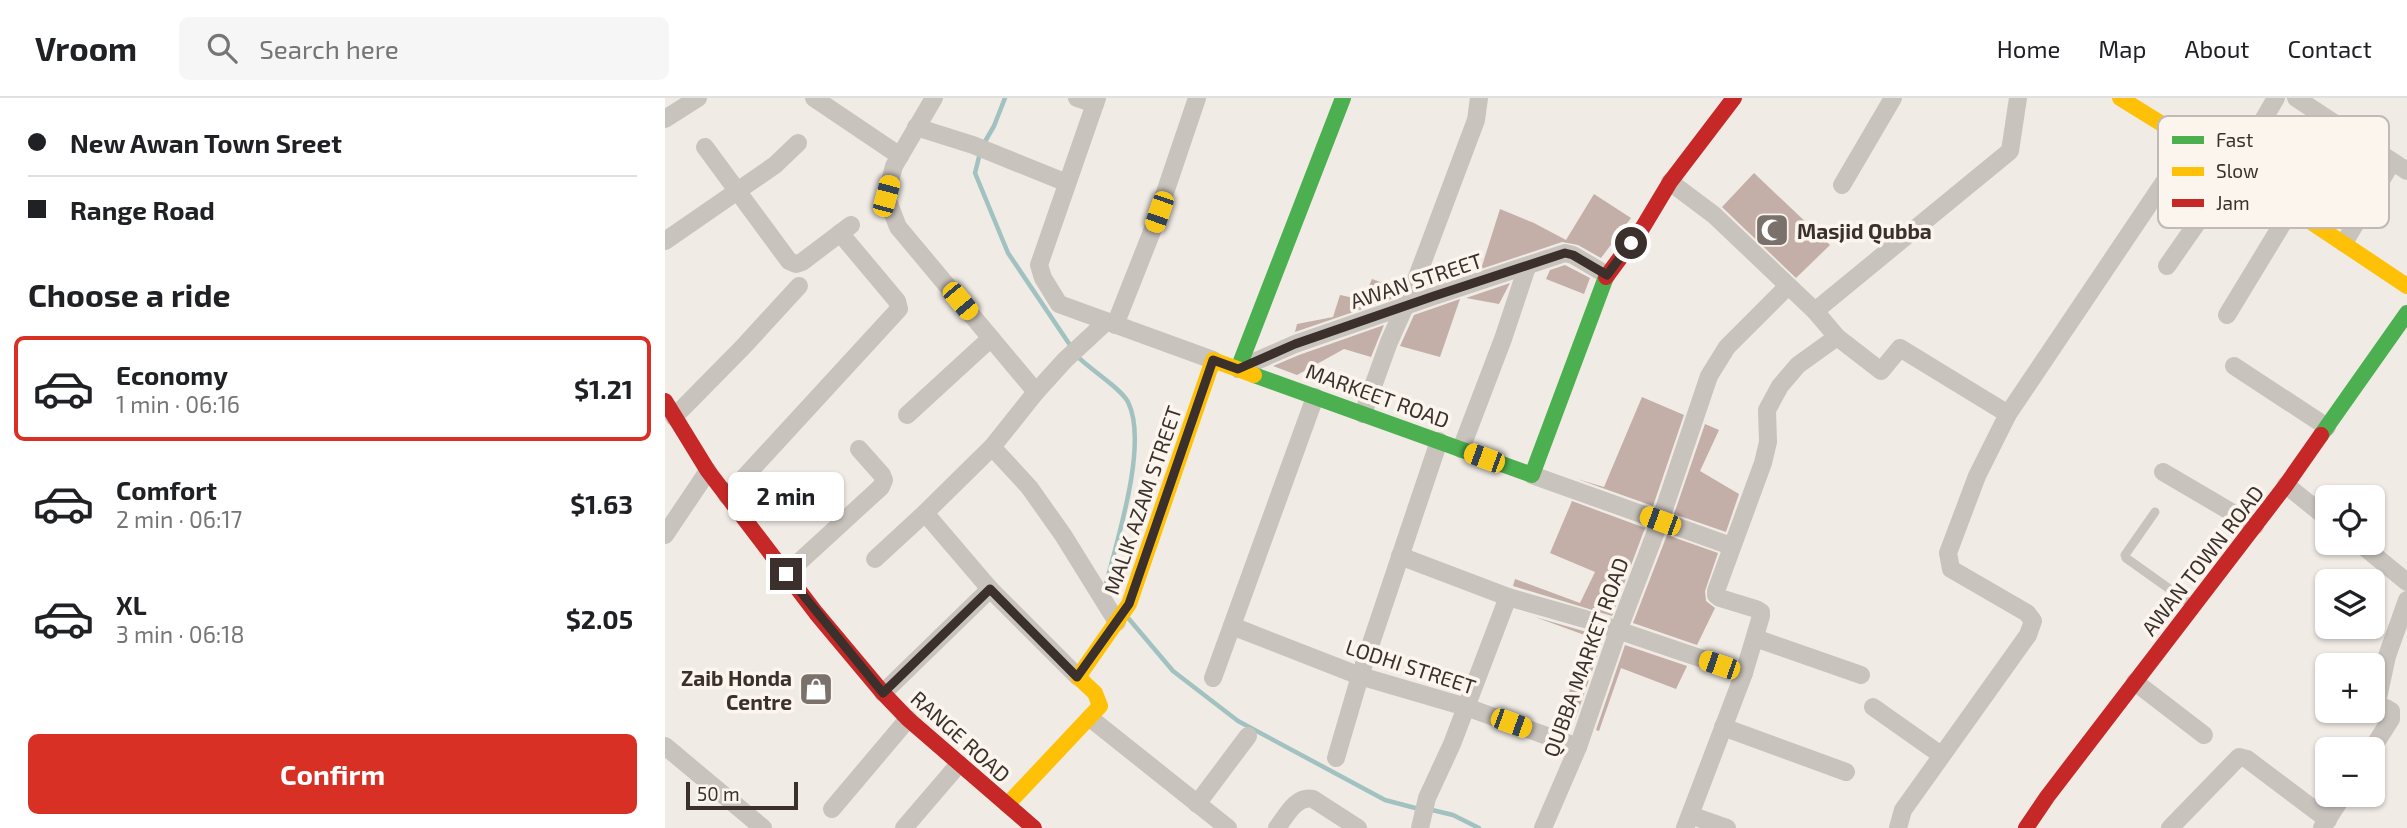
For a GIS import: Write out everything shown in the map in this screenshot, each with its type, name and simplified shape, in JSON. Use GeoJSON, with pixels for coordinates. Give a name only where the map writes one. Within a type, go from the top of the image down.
{"type":"FeatureCollection","features":[{"type":"Feature","properties":{"kind":"street"},"geometry":{"type":"LineString","coordinates":[[665,119],[698,98]]}},
{"type":"Feature","properties":{"kind":"street"},"geometry":{"type":"LineString","coordinates":[[814,98],[899,156]]}},
{"type":"Feature","properties":{"kind":"street"},"geometry":{"type":"LineString","coordinates":[[934,98],[894,166],[886,196],[898,227],[1036,392]]}},
{"type":"Feature","properties":{"kind":"street"},"geometry":{"type":"LineString","coordinates":[[875,559],[992,447],[1065,360],[1110,323],[1151,234],[1197,98]]}},
{"type":"Feature","properties":{"kind":"street"},"geometry":{"type":"LineString","coordinates":[[1238,369],[1343,98]]}},
{"type":"Feature","properties":{"kind":"street"},"geometry":{"type":"LineString","coordinates":[[1363,414],[1476,120],[1479,98]]}},
{"type":"Feature","properties":{"kind":"street"},"geometry":{"type":"LineString","coordinates":[[1532,475],[1607,275],[1643,227],[1670,182],[1734,98]]}},
{"type":"Feature","properties":{"kind":"street"},"geometry":{"type":"LineString","coordinates":[[1842,186],[1893,98]]}},
{"type":"Feature","properties":{"kind":"street"},"geometry":{"type":"LineString","coordinates":[[1815,311],[2010,151],[2018,98]]}},
{"type":"Feature","properties":{"kind":"street"},"geometry":{"type":"LineString","coordinates":[[2120,98],[2158,122]]}},
{"type":"Feature","properties":{"kind":"street"},"geometry":{"type":"LineString","coordinates":[[2266,116],[2276,98]]}},
{"type":"Feature","properties":{"kind":"street"},"geometry":{"type":"LineString","coordinates":[[2298,99],[2323,116]]}},
{"type":"Feature","properties":{"kind":"street","name":"MARKEET ROAD"},"geometry":{"type":"LineString","coordinates":[[1090,100],[1067,183],[1039,265],[1043,278],[1059,304],[1731,547]]}},
{"type":"Feature","properties":{"kind":"street"},"geometry":{"type":"LineString","coordinates":[[916,127],[980,148],[1067,183]]}},
{"type":"Feature","properties":{"kind":"street"},"geometry":{"type":"LineString","coordinates":[[665,242],[786,156],[798,143]]}},
{"type":"Feature","properties":{"kind":"street"},"geometry":{"type":"LineString","coordinates":[[705,148],[789,261],[796,264],[801,262],[846,229],[897,301],[899,309],[727,496]]}},
{"type":"Feature","properties":{"kind":"street"},"geometry":{"type":"LineString","coordinates":[[2389,181],[2400,166]]}},
{"type":"Feature","properties":{"kind":"street"},"geometry":{"type":"LineString","coordinates":[[1670,182],[1714,215],[1815,311],[1837,337],[1881,371],[1900,348],[2008,414]]}},
{"type":"Feature","properties":{"kind":"street"},"geometry":{"type":"LineString","coordinates":[[1898,828],[1902,810],[2028,635],[2033,621],[2027,613],[1951,569],[1948,553],[1977,475],[2008,414],[2158,191]]}},
{"type":"Feature","properties":{"kind":"street"},"geometry":{"type":"LineString","coordinates":[[2168,266],[2194,228]]}},
{"type":"Feature","properties":{"kind":"street"},"geometry":{"type":"LineString","coordinates":[[2227,314],[2279,228]]}},
{"type":"Feature","properties":{"kind":"street"},"geometry":{"type":"LineString","coordinates":[[2321,228],[2406,284]]}},
{"type":"Feature","properties":{"kind":"street"},"geometry":{"type":"LineString","coordinates":[[2344,243],[2355,228]]}},
{"type":"Feature","properties":{"kind":"street","name":"AWAN STREET"},"geometry":{"type":"LineString","coordinates":[[1238,369],[1295,344],[1569,253],[1607,275]]}},
{"type":"Feature","properties":{"kind":"street"},"geometry":{"type":"LineString","coordinates":[[1461,449],[1527,267]]}},
{"type":"Feature","properties":{"kind":"street"},"geometry":{"type":"LineString","coordinates":[[670,409],[743,347],[799,286]]}},
{"type":"Feature","properties":{"kind":"street","name":"QUBBA MARKET ROAD"},"geometry":{"type":"LineString","coordinates":[[1543,828],[1578,747],[1709,376],[1727,347],[1788,286]]}},
{"type":"Feature","properties":{"kind":"street","name":"AWAN TOWN ROAD"},"geometry":{"type":"LineString","coordinates":[[2026,828],[2046,797],[2286,485],[2407,313]]}},
{"type":"Feature","properties":{"kind":"street"},"geometry":{"type":"LineString","coordinates":[[1727,828],[1688,821],[1744,673],[1762,616],[1761,612],[1716,595],[1763,463],[1768,442],[1767,410],[1780,386],[1798,365],[1837,337]]}},
{"type":"Feature","properties":{"kind":"street"},"geometry":{"type":"LineString","coordinates":[[907,415],[991,338]]}},
{"type":"Feature","properties":{"kind":"street","name":"MALIK AZAM STREET"},"geometry":{"type":"LineString","coordinates":[[1077,677],[1122,615],[1213,360]]}},
{"type":"Feature","properties":{"kind":"street"},"geometry":{"type":"LineString","coordinates":[[2234,366],[2327,427]]}},
{"type":"Feature","properties":{"kind":"street"},"geometry":{"type":"LineString","coordinates":[[1213,678],[1315,397]]}},
{"type":"Feature","properties":{"kind":"street","name":"RANGE ROAD"},"geometry":{"type":"LineString","coordinates":[[670,409],[708,471],[786,574],[883,693],[908,719],[1007,805],[1022,824]]}},
{"type":"Feature","properties":{"kind":"street"},"geometry":{"type":"LineString","coordinates":[[1336,758],[1360,676],[1439,442]]}},
{"type":"Feature","properties":{"kind":"street"},"geometry":{"type":"LineString","coordinates":[[992,447],[1029,487],[1122,615]]}},
{"type":"Feature","properties":{"kind":"street"},"geometry":{"type":"LineString","coordinates":[[786,574],[881,487],[884,480],[882,475],[859,449]]}},
{"type":"Feature","properties":{"kind":"street"},"geometry":{"type":"LineString","coordinates":[[665,535],[708,471]]}},
{"type":"Feature","properties":{"kind":"street"},"geometry":{"type":"LineString","coordinates":[[2163,472],[2255,526]]}},
{"type":"Feature","properties":{"kind":"street"},"geometry":{"type":"LineString","coordinates":[[2286,485],[2315,508]]}},
{"type":"Feature","properties":{"kind":"street"},"geometry":{"type":"LineString","coordinates":[[925,513],[990,589],[1099,700],[1100,706],[1090,718],[1007,805]]}},
{"type":"Feature","properties":{"kind":"street"},"geometry":{"type":"LineString","coordinates":[[2373,555],[2407,582]]}},
{"type":"Feature","properties":{"kind":"street"},"geometry":{"type":"LineString","coordinates":[[1401,556],[1508,597],[1744,673]]}},
{"type":"Feature","properties":{"kind":"street"},"geometry":{"type":"LineString","coordinates":[[883,693],[990,589]]}},
{"type":"Feature","properties":{"kind":"street"},"geometry":{"type":"LineString","coordinates":[[1420,824],[1427,799],[1452,744],[1508,597]]}},
{"type":"Feature","properties":{"kind":"street"},"geometry":{"type":"LineString","coordinates":[[2385,664],[2407,600]]}},
{"type":"Feature","properties":{"kind":"street","name":"LODHI STREET"},"geometry":{"type":"LineString","coordinates":[[1232,626],[1360,676],[1466,707],[1578,747]]}},
{"type":"Feature","properties":{"kind":"street"},"geometry":{"type":"LineString","coordinates":[[1755,638],[1861,675]]}},
{"type":"Feature","properties":{"kind":"street"},"geometry":{"type":"LineString","coordinates":[[2135,682],[2204,735]]}},
{"type":"Feature","properties":{"kind":"street"},"geometry":{"type":"LineString","coordinates":[[1873,707],[1941,755]]}},
{"type":"Feature","properties":{"kind":"street"},"geometry":{"type":"LineString","coordinates":[[2380,737],[2391,719],[2391,711],[2385,708]]}},
{"type":"Feature","properties":{"kind":"street"},"geometry":{"type":"LineString","coordinates":[[1090,718],[1228,828]]}},
{"type":"Feature","properties":{"kind":"street"},"geometry":{"type":"LineString","coordinates":[[832,809],[908,719]]}},
{"type":"Feature","properties":{"kind":"street"},"geometry":{"type":"LineString","coordinates":[[1723,727],[1846,772]]}},
{"type":"Feature","properties":{"kind":"street"},"geometry":{"type":"LineString","coordinates":[[1197,804],[1248,736]]}},
{"type":"Feature","properties":{"kind":"street"},"geometry":{"type":"LineString","coordinates":[[665,746],[743,822],[763,828]]}},
{"type":"Feature","properties":{"kind":"street"},"geometry":{"type":"LineString","coordinates":[[2170,828],[2239,757],[2247,760],[2325,824],[2336,807]]}},
{"type":"Feature","properties":{"kind":"street"},"geometry":{"type":"LineString","coordinates":[[904,828],[959,764]]}},
{"type":"Feature","properties":{"kind":"street"},"geometry":{"type":"LineString","coordinates":[[1277,828],[1299,800],[1305,797],[1313,799],[1358,828]]}},
{"type":"Feature","properties":{"kind":"lane"},"geometry":{"type":"LineString","coordinates":[[2155,512],[2125,555],[2126,558],[2193,606]]}},
{"type":"Feature","properties":{"kind":"building","name":"Masjid Qubba"},"geometry":{"type":"Polygon","coordinates":[[[1754,173],[1830,245],[1796,278],[1722,207],[1754,173]]]}},
{"type":"Feature","properties":{"kind":"building"},"geometry":{"type":"Polygon","coordinates":[[[1594,194],[1631,218],[1601,258],[1578,245],[1562,242],[1481,269],[1500,209],[1566,240],[1594,194]]]}},
{"type":"Feature","properties":{"kind":"building"},"geometry":{"type":"Polygon","coordinates":[[[1565,265],[1590,278],[1584,294],[1546,279],[1550,270],[1565,265]]]}},
{"type":"Feature","properties":{"kind":"building"},"geometry":{"type":"Polygon","coordinates":[[[1433,266],[1466,273],[1425,287],[1433,266]]]}},
{"type":"Feature","properties":{"kind":"building"},"geometry":{"type":"Polygon","coordinates":[[[1372,279],[1400,289],[1397,297],[1295,332],[1297,324],[1333,317],[1340,295],[1363,300],[1372,279]]]}},
{"type":"Feature","properties":{"kind":"building"},"geometry":{"type":"Polygon","coordinates":[[[1510,283],[1499,304],[1466,298],[1510,283]]]}},
{"type":"Feature","properties":{"kind":"building"},"geometry":{"type":"Polygon","coordinates":[[[1460,299],[1440,357],[1400,346],[1414,315],[1460,299]]]}},
{"type":"Feature","properties":{"kind":"building"},"geometry":{"type":"Polygon","coordinates":[[[1384,325],[1371,357],[1344,349],[1297,375],[1273,366],[1299,355],[1384,325]]]}},
{"type":"Feature","properties":{"kind":"building"},"geometry":{"type":"Polygon","coordinates":[[[1642,397],[1684,415],[1653,506],[1577,479],[1604,487],[1642,397]]]}},
{"type":"Feature","properties":{"kind":"building"},"geometry":{"type":"Polygon","coordinates":[[[1705,424],[1719,430],[1700,471],[1739,494],[1726,532],[1674,514],[1705,424]]]}},
{"type":"Feature","properties":{"kind":"building"},"geometry":{"type":"Polygon","coordinates":[[[1572,501],[1645,528],[1612,616],[1513,586],[1515,579],[1580,603],[1595,572],[1550,553],[1572,501]]]}},
{"type":"Feature","properties":{"kind":"building"},"geometry":{"type":"Polygon","coordinates":[[[1667,535],[1718,553],[1705,591],[1706,601],[1715,608],[1697,645],[1633,623],[1667,535]]]}},
{"type":"Feature","properties":{"kind":"building"},"geometry":{"type":"Polygon","coordinates":[[[1535,617],[1604,637],[1575,720],[1561,713],[1590,637],[1535,617]]]}},
{"type":"Feature","properties":{"kind":"building"},"geometry":{"type":"Polygon","coordinates":[[[1625,645],[1687,666],[1676,689],[1621,668],[1599,731],[1596,730],[1625,645]]]}},
{"type":"Feature","properties":{"kind":"waterway"},"geometry":{"type":"LineString","coordinates":[[983,145],[1005,98]]}},
{"type":"Feature","properties":{"kind":"waterway"},"geometry":{"type":"LineString","coordinates":[[980,153],[975,173],[1008,253],[1072,348]]}},
{"type":"Feature","properties":{"kind":"waterway"},"geometry":{"type":"LineString","coordinates":[[1076,355],[1124,397],[1133,420],[1133,467],[1106,591]]}},
{"type":"Feature","properties":{"kind":"waterway"},"geometry":{"type":"LineString","coordinates":[[1129,619],[1173,671],[1238,721],[1385,800],[1419,809]]}},
{"type":"Feature","properties":{"kind":"waterway"},"geometry":{"type":"LineString","coordinates":[[1428,809],[1453,815],[1479,828]]}},
{"type":"Feature","properties":{"kind":"traffic: fast"},"geometry":{"type":"LineString","coordinates":[[1238,369],[1343,98]]}},
{"type":"Feature","properties":{"kind":"traffic: fast"},"geometry":{"type":"LineString","coordinates":[[1254,375],[1532,475],[1606,277]]}},
{"type":"Feature","properties":{"kind":"traffic: fast"},"geometry":{"type":"LineString","coordinates":[[2321,435],[2407,313]]}},
{"type":"Feature","properties":{"kind":"traffic: slow"},"geometry":{"type":"LineString","coordinates":[[2120,98],[2158,122]]}},
{"type":"Feature","properties":{"kind":"traffic: slow"},"geometry":{"type":"LineString","coordinates":[[2320,228],[2407,286]]}},
{"type":"Feature","properties":{"kind":"traffic: slow"},"geometry":{"type":"LineString","coordinates":[[1007,805],[1100,706],[1095,693],[1078,677],[1129,604],[1213,360],[1254,375]]}},
{"type":"Feature","properties":{"kind":"traffic: jam"},"geometry":{"type":"LineString","coordinates":[[1606,277],[1643,227],[1670,182],[1734,98]]}},
{"type":"Feature","properties":{"kind":"traffic: jam"},"geometry":{"type":"LineString","coordinates":[[665,401],[708,471],[816,613],[883,693],[908,719],[1034,828]]}},
{"type":"Feature","properties":{"kind":"traffic: jam"},"geometry":{"type":"LineString","coordinates":[[2026,828],[2321,435]]}},
{"type":"Feature","properties":{"kind":"place","name":"Masjid Qubba"},"geometry":{"type":"Point","coordinates":[1772,230]}},
{"type":"Feature","properties":{"kind":"place","name":"Zaib Honda Centre"},"geometry":{"type":"Point","coordinates":[816,689]}},
{"type":"Feature","properties":{"kind":"route"},"geometry":{"type":"LineString","coordinates":[[786,574],[883,693],[990,589],[1077,677],[1129,604],[1213,360],[1238,369],[1295,344],[1565,253],[1607,275],[1631,243]]}}]}
